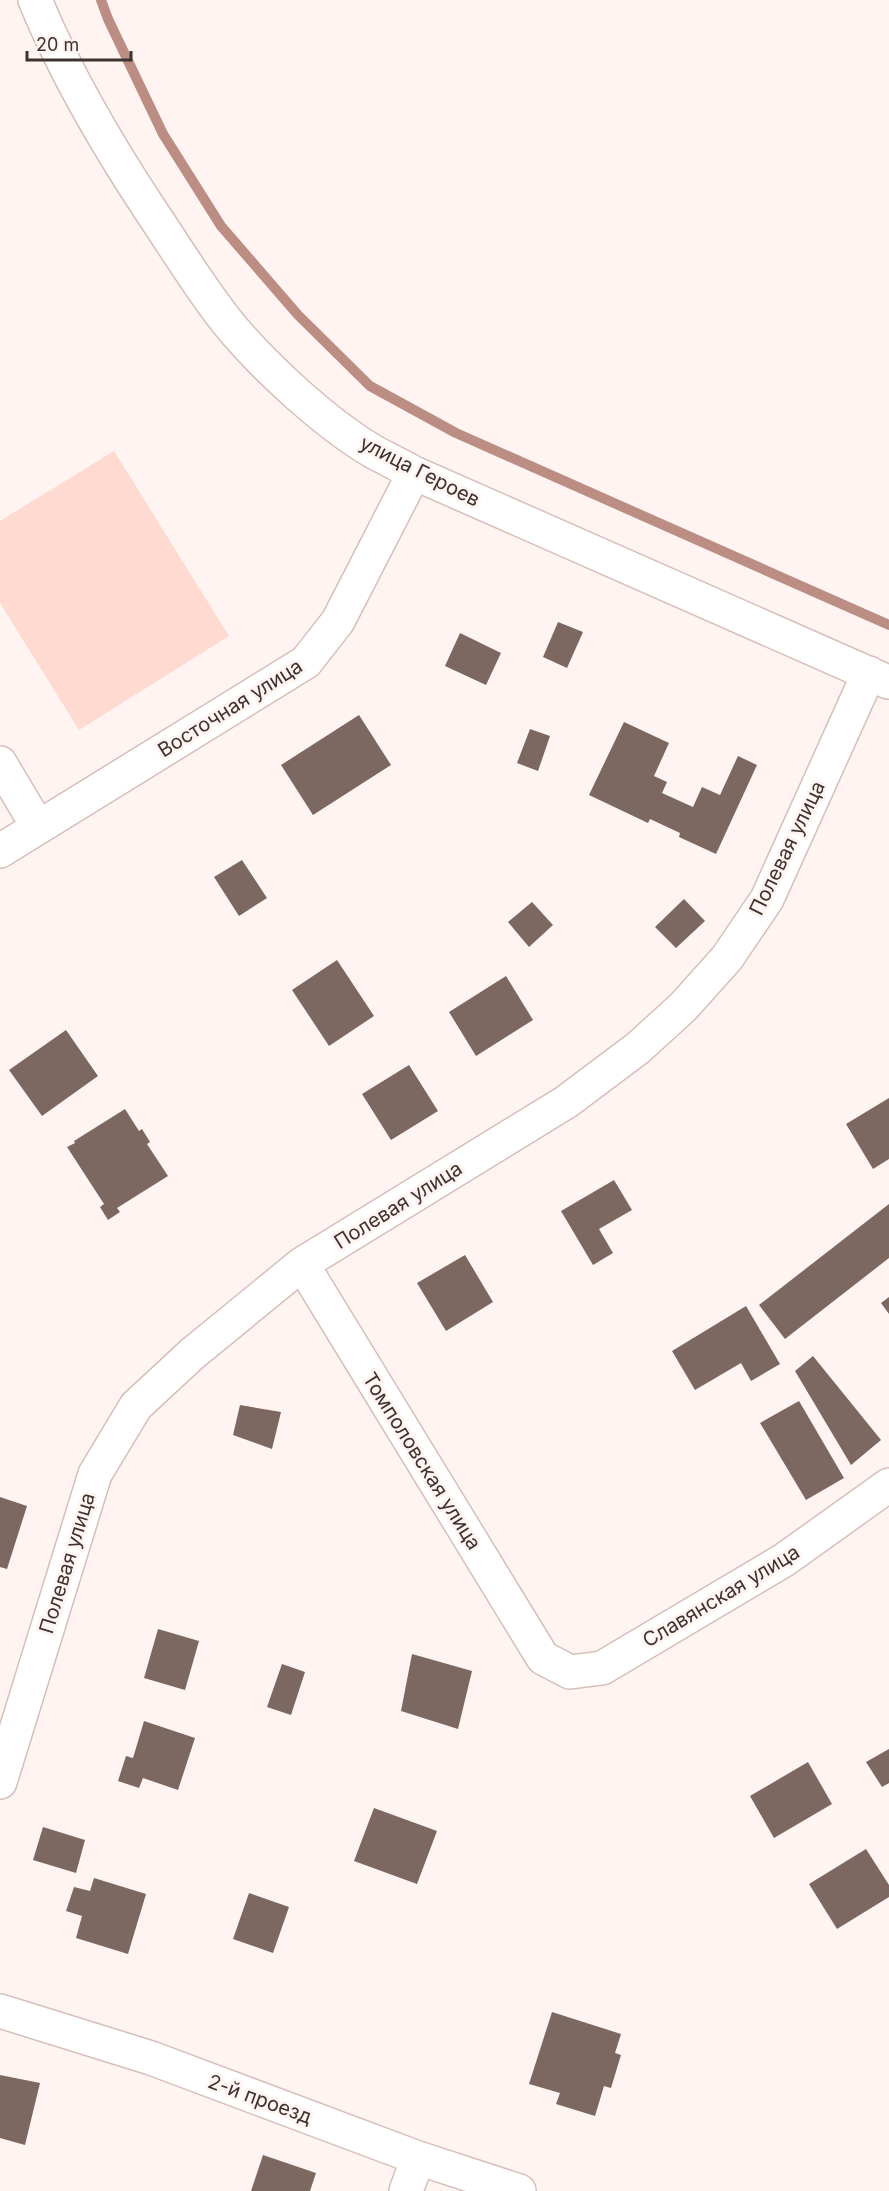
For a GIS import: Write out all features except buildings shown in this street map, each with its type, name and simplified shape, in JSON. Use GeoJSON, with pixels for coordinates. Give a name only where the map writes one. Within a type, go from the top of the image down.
{"type":"FeatureCollection","features":[{"type":"Feature","properties":{"kind":"street","name":"улица Героев"},"geometry":{"type":"LineString","coordinates":[[35,0],[48,32],[85,106],[149,208],[228,323],[279,377],[332,422],[372,451],[414,473],[879,678]]}},
{"type":"Feature","properties":{"kind":"street","name":"Восточная улица"},"geometry":{"type":"LineString","coordinates":[[0,851],[306,662],[338,621],[414,473]]}},
{"type":"Feature","properties":{"kind":"street","name":"Полевая улица"},"geometry":{"type":"LineString","coordinates":[[0,1782],[95,1474],[136,1406],[192,1354],[302,1264],[566,1102],[638,1048],[684,1007],[727,958],[767,899],[879,678]]}},
{"type":"Feature","properties":{"kind":"street"},"geometry":{"type":"LineString","coordinates":[[0,763],[38,827]]}},
{"type":"Feature","properties":{"kind":"street","name":"Томполовская улица"},"geometry":{"type":"LineString","coordinates":[[302,1264],[543,1658]]}},
{"type":"Feature","properties":{"kind":"street","name":"Славянская улица"},"geometry":{"type":"LineString","coordinates":[[543,1658],[570,1672],[602,1668],[784,1560],[889,1485]]}},
{"type":"Feature","properties":{"kind":"street","name":"2-й проезд"},"geometry":{"type":"LineString","coordinates":[[0,2011],[151,2058],[418,2158],[519,2191]]}},
{"type":"Feature","properties":{"kind":"street"},"geometry":{"type":"LineString","coordinates":[[406,2191],[418,2158]]}},
{"type":"Feature","properties":{"kind":"shaded area"},"geometry":{"type":"Polygon","coordinates":[[[114,451],[229,636],[79,730],[0,603],[0,521],[114,451]]]}},
{"type":"Feature","properties":{"kind":"waterway"},"geometry":{"type":"LineString","coordinates":[[101,0],[163,134],[221,226],[298,315],[370,386],[456,433],[889,625]]}}]}
